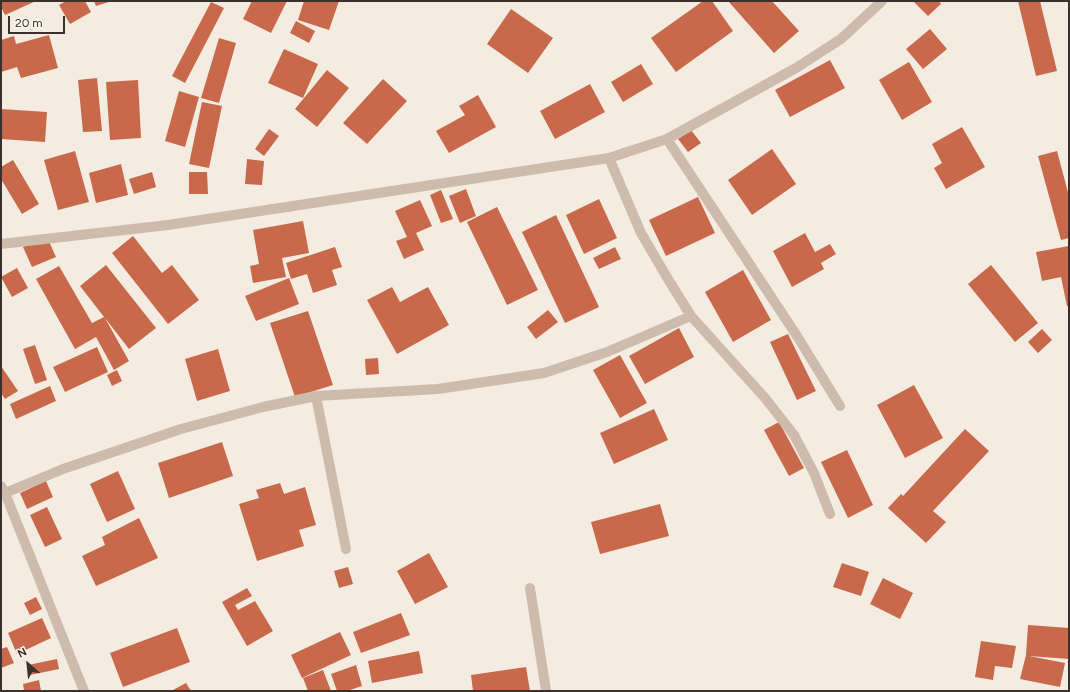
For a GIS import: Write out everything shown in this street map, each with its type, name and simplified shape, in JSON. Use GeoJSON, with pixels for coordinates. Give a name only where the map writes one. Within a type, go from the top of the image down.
{"type":"FeatureCollection","features":[{"type":"Feature","properties":{"kind":"street"},"geometry":{"type":"LineString","coordinates":[[1,244],[168,224],[609,158],[667,139],[796,68],[840,39],[882,1]]}},
{"type":"Feature","properties":{"kind":"street"},"geometry":{"type":"LineString","coordinates":[[667,139],[797,336],[840,406]]}},
{"type":"Feature","properties":{"kind":"street"},"geometry":{"type":"LineString","coordinates":[[609,158],[641,233],[691,316],[765,398],[794,435],[814,472],[830,514]]}},
{"type":"Feature","properties":{"kind":"street"},"geometry":{"type":"LineString","coordinates":[[84,691],[3,489],[181,429],[264,407],[316,396],[438,389],[544,373],[607,352],[691,316]]}},
{"type":"Feature","properties":{"kind":"street"},"geometry":{"type":"LineString","coordinates":[[316,396],[346,549]]}},
{"type":"Feature","properties":{"kind":"street"},"geometry":{"type":"LineString","coordinates":[[530,588],[546,691]]}},
{"type":"Feature","properties":{"kind":"building"},"geometry":{"type":"Polygon","coordinates":[[[1,1],[36,1],[5,15],[1,7],[1,1]]]}},
{"type":"Feature","properties":{"kind":"building"},"geometry":{"type":"Polygon","coordinates":[[[66,1],[85,1],[91,12],[70,24],[59,5],[66,1]]]}},
{"type":"Feature","properties":{"kind":"building"},"geometry":{"type":"Polygon","coordinates":[[[94,1],[112,1],[96,6],[94,1]]]}},
{"type":"Feature","properties":{"kind":"building"},"geometry":{"type":"Polygon","coordinates":[[[252,1],[287,1],[271,33],[243,19],[252,1]]]}},
{"type":"Feature","properties":{"kind":"building"},"geometry":{"type":"Polygon","coordinates":[[[304,1],[339,1],[329,30],[298,20],[304,1]]]}},
{"type":"Feature","properties":{"kind":"building"},"geometry":{"type":"Polygon","coordinates":[[[703,1],[712,1],[733,31],[676,72],[651,38],[703,1]]]}},
{"type":"Feature","properties":{"kind":"building"},"geometry":{"type":"Polygon","coordinates":[[[728,1],[772,1],[799,31],[774,53],[728,1]]]}},
{"type":"Feature","properties":{"kind":"building"},"geometry":{"type":"Polygon","coordinates":[[[913,1],[939,1],[941,4],[928,16],[913,1]]]}},
{"type":"Feature","properties":{"kind":"building"},"geometry":{"type":"Polygon","coordinates":[[[1018,1],[1040,1],[1057,71],[1036,76],[1018,1]]]}},
{"type":"Feature","properties":{"kind":"building"},"geometry":{"type":"Polygon","coordinates":[[[211,2],[224,8],[185,83],[172,76],[211,2]]]}},
{"type":"Feature","properties":{"kind":"building"},"geometry":{"type":"Polygon","coordinates":[[[511,9],[553,38],[528,73],[487,44],[511,9]]]}},
{"type":"Feature","properties":{"kind":"building"},"geometry":{"type":"Polygon","coordinates":[[[296,21],[315,31],[309,43],[290,33],[296,21]]]}},
{"type":"Feature","properties":{"kind":"building"},"geometry":{"type":"Polygon","coordinates":[[[930,29],[947,49],[923,69],[906,49],[930,29]]]}},
{"type":"Feature","properties":{"kind":"building"},"geometry":{"type":"Polygon","coordinates":[[[49,35],[58,68],[21,78],[17,67],[1,72],[1,40],[14,36],[16,44],[49,35]]]}},
{"type":"Feature","properties":{"kind":"building"},"geometry":{"type":"Polygon","coordinates":[[[219,38],[236,43],[219,103],[201,98],[219,38]]]}},
{"type":"Feature","properties":{"kind":"building"},"geometry":{"type":"Polygon","coordinates":[[[284,49],[318,64],[303,98],[268,83],[284,49]]]}},
{"type":"Feature","properties":{"kind":"building"},"geometry":{"type":"Polygon","coordinates":[[[830,60],[845,88],[790,117],[775,90],[830,60]]]}},
{"type":"Feature","properties":{"kind":"building"},"geometry":{"type":"Polygon","coordinates":[[[909,62],[932,102],[902,120],[879,80],[909,62]]]}},
{"type":"Feature","properties":{"kind":"building"},"geometry":{"type":"Polygon","coordinates":[[[641,64],[653,84],[623,102],[611,82],[641,64]]]}},
{"type":"Feature","properties":{"kind":"building"},"geometry":{"type":"Polygon","coordinates":[[[327,70],[349,88],[317,127],[295,109],[327,70]]]}},
{"type":"Feature","properties":{"kind":"building"},"geometry":{"type":"Polygon","coordinates":[[[97,78],[102,131],[83,132],[78,80],[97,78]]]}},
{"type":"Feature","properties":{"kind":"building"},"geometry":{"type":"Polygon","coordinates":[[[383,79],[407,101],[367,144],[343,123],[383,79]]]}},
{"type":"Feature","properties":{"kind":"building"},"geometry":{"type":"Polygon","coordinates":[[[138,80],[141,138],[110,140],[106,82],[138,80]]]}},
{"type":"Feature","properties":{"kind":"building"},"geometry":{"type":"Polygon","coordinates":[[[590,84],[605,112],[555,139],[540,111],[590,84]]]}},
{"type":"Feature","properties":{"kind":"building"},"geometry":{"type":"Polygon","coordinates":[[[179,91],[199,97],[185,147],[165,141],[179,91]]]}},
{"type":"Feature","properties":{"kind":"building"},"geometry":{"type":"Polygon","coordinates":[[[478,95],[496,127],[449,153],[436,131],[465,115],[459,106],[478,95]]]}},
{"type":"Feature","properties":{"kind":"building"},"geometry":{"type":"Polygon","coordinates":[[[202,102],[222,106],[209,168],[189,164],[202,102]]]}},
{"type":"Feature","properties":{"kind":"building"},"geometry":{"type":"Polygon","coordinates":[[[1,109],[47,112],[45,142],[1,139],[1,109]]]}},
{"type":"Feature","properties":{"kind":"building"},"geometry":{"type":"Polygon","coordinates":[[[962,127],[985,167],[946,189],[934,168],[942,163],[932,144],[962,127]]]}},
{"type":"Feature","properties":{"kind":"building"},"geometry":{"type":"Polygon","coordinates":[[[269,129],[279,136],[264,156],[255,149],[269,129]]]}},
{"type":"Feature","properties":{"kind":"building"},"geometry":{"type":"Polygon","coordinates":[[[691,130],[701,143],[688,152],[678,139],[691,130]]]}},
{"type":"Feature","properties":{"kind":"building"},"geometry":{"type":"Polygon","coordinates":[[[772,149],[796,184],[752,215],[728,180],[772,149]]]}},
{"type":"Feature","properties":{"kind":"building"},"geometry":{"type":"Polygon","coordinates":[[[75,151],[89,202],[58,210],[44,160],[75,151]]]}},
{"type":"Feature","properties":{"kind":"building"},"geometry":{"type":"Polygon","coordinates":[[[1057,151],[1069,196],[1069,238],[1061,240],[1038,156],[1057,151]]]}},
{"type":"Feature","properties":{"kind":"building"},"geometry":{"type":"Polygon","coordinates":[[[247,159],[264,161],[262,185],[245,184],[247,159]]]}},
{"type":"Feature","properties":{"kind":"building"},"geometry":{"type":"Polygon","coordinates":[[[13,160],[39,204],[22,214],[1,179],[1,167],[13,160]]]}},
{"type":"Feature","properties":{"kind":"building"},"geometry":{"type":"Polygon","coordinates":[[[121,164],[128,195],[96,203],[89,173],[121,164]]]}},
{"type":"Feature","properties":{"kind":"building"},"geometry":{"type":"Polygon","coordinates":[[[152,172],[156,187],[134,194],[129,179],[152,172]]]}},
{"type":"Feature","properties":{"kind":"building"},"geometry":{"type":"Polygon","coordinates":[[[189,172],[207,172],[208,194],[189,194],[189,172]]]}},
{"type":"Feature","properties":{"kind":"building"},"geometry":{"type":"Polygon","coordinates":[[[466,189],[476,216],[460,223],[449,196],[466,189]]]}},
{"type":"Feature","properties":{"kind":"building"},"geometry":{"type":"Polygon","coordinates":[[[441,190],[453,219],[441,223],[430,195],[441,190]]]}},
{"type":"Feature","properties":{"kind":"building"},"geometry":{"type":"Polygon","coordinates":[[[698,197],[715,233],[666,256],[649,220],[698,197]]]}},
{"type":"Feature","properties":{"kind":"building"},"geometry":{"type":"Polygon","coordinates":[[[599,199],[617,238],[584,254],[566,215],[599,199]]]}},
{"type":"Feature","properties":{"kind":"building"},"geometry":{"type":"Polygon","coordinates":[[[420,200],[432,226],[416,233],[424,250],[404,259],[396,241],[407,237],[395,211],[420,200]]]}},
{"type":"Feature","properties":{"kind":"building"},"geometry":{"type":"Polygon","coordinates":[[[497,207],[538,290],[507,305],[467,222],[497,207]]]}},
{"type":"Feature","properties":{"kind":"building"},"geometry":{"type":"Polygon","coordinates":[[[556,215],[599,307],[565,323],[522,232],[556,215]]]}},
{"type":"Feature","properties":{"kind":"building"},"geometry":{"type":"Polygon","coordinates":[[[303,221],[309,253],[282,258],[286,277],[253,283],[250,266],[259,264],[253,230],[303,221]]]}},
{"type":"Feature","properties":{"kind":"building"},"geometry":{"type":"Polygon","coordinates":[[[805,233],[815,252],[830,244],[836,254],[821,263],[824,269],[792,287],[773,251],[805,233]]]}},
{"type":"Feature","properties":{"kind":"building"},"geometry":{"type":"Polygon","coordinates":[[[133,236],[162,273],[172,265],[199,300],[168,324],[112,253],[133,236]]]}},
{"type":"Feature","properties":{"kind":"building"},"geometry":{"type":"Polygon","coordinates":[[[47,237],[56,257],[32,267],[23,247],[47,237]]]}},
{"type":"Feature","properties":{"kind":"building"},"geometry":{"type":"Polygon","coordinates":[[[1069,246],[1069,306],[1067,306],[1061,277],[1042,281],[1036,252],[1069,246]]]}},
{"type":"Feature","properties":{"kind":"building"},"geometry":{"type":"Polygon","coordinates":[[[335,247],[342,267],[332,270],[337,285],[313,293],[307,274],[291,279],[286,263],[335,247]]]}},
{"type":"Feature","properties":{"kind":"building"},"geometry":{"type":"Polygon","coordinates":[[[615,247],[621,259],[599,269],[593,258],[615,247]]]}},
{"type":"Feature","properties":{"kind":"building"},"geometry":{"type":"Polygon","coordinates":[[[106,265],[156,328],[129,349],[105,318],[129,361],[114,370],[96,337],[75,349],[36,279],[59,266],[92,323],[104,317],[80,286],[106,265]]]}},
{"type":"Feature","properties":{"kind":"building"},"geometry":{"type":"Polygon","coordinates":[[[991,265],[1038,323],[1015,342],[968,284],[991,265]]]}},
{"type":"Feature","properties":{"kind":"building"},"geometry":{"type":"Polygon","coordinates":[[[17,268],[28,288],[12,297],[1,277],[17,268]]]}},
{"type":"Feature","properties":{"kind":"building"},"geometry":{"type":"Polygon","coordinates":[[[743,270],[771,320],[733,342],[705,292],[743,270]]]}},
{"type":"Feature","properties":{"kind":"building"},"geometry":{"type":"Polygon","coordinates":[[[289,278],[299,304],[256,321],[245,296],[289,278]]]}},
{"type":"Feature","properties":{"kind":"building"},"geometry":{"type":"Polygon","coordinates":[[[392,287],[400,302],[428,287],[449,325],[397,354],[367,300],[392,287]]]}},
{"type":"Feature","properties":{"kind":"building"},"geometry":{"type":"Polygon","coordinates":[[[548,310],[558,322],[536,339],[527,327],[548,310]]]}},
{"type":"Feature","properties":{"kind":"building"},"geometry":{"type":"Polygon","coordinates":[[[308,311],[333,385],[295,397],[270,323],[308,311]]]}},
{"type":"Feature","properties":{"kind":"building"},"geometry":{"type":"Polygon","coordinates":[[[679,328],[694,357],[645,384],[629,356],[679,328]]]}},
{"type":"Feature","properties":{"kind":"building"},"geometry":{"type":"Polygon","coordinates":[[[1042,329],[1052,340],[1038,353],[1028,342],[1042,329]]]}},
{"type":"Feature","properties":{"kind":"building"},"geometry":{"type":"Polygon","coordinates":[[[788,334],[816,391],[797,400],[770,342],[788,334]]]}},
{"type":"Feature","properties":{"kind":"building"},"geometry":{"type":"Polygon","coordinates":[[[35,345],[47,380],[35,384],[23,349],[35,345]]]}},
{"type":"Feature","properties":{"kind":"building"},"geometry":{"type":"Polygon","coordinates":[[[97,347],[108,372],[65,392],[53,367],[97,347]]]}},
{"type":"Feature","properties":{"kind":"building"},"geometry":{"type":"Polygon","coordinates":[[[218,349],[230,391],[197,401],[185,359],[218,349]]]}},
{"type":"Feature","properties":{"kind":"building"},"geometry":{"type":"Polygon","coordinates":[[[620,355],[647,403],[620,418],[593,370],[620,355]]]}},
{"type":"Feature","properties":{"kind":"building"},"geometry":{"type":"Polygon","coordinates":[[[378,358],[379,374],[366,375],[365,359],[378,358]]]}},
{"type":"Feature","properties":{"kind":"building"},"geometry":{"type":"Polygon","coordinates":[[[1,366],[18,391],[5,399],[1,393],[1,366]]]}},
{"type":"Feature","properties":{"kind":"building"},"geometry":{"type":"Polygon","coordinates":[[[117,370],[122,381],[112,386],[107,375],[117,370]]]}},
{"type":"Feature","properties":{"kind":"building"},"geometry":{"type":"Polygon","coordinates":[[[914,385],[943,438],[905,458],[877,405],[914,385]]]}},
{"type":"Feature","properties":{"kind":"building"},"geometry":{"type":"Polygon","coordinates":[[[50,386],[56,401],[16,419],[10,404],[50,386]]]}},
{"type":"Feature","properties":{"kind":"building"},"geometry":{"type":"Polygon","coordinates":[[[654,409],[668,440],[614,464],[600,433],[654,409]]]}},
{"type":"Feature","properties":{"kind":"building"},"geometry":{"type":"Polygon","coordinates":[[[779,422],[804,468],[789,476],[764,430],[779,422]]]}},
{"type":"Feature","properties":{"kind":"building"},"geometry":{"type":"Polygon","coordinates":[[[965,429],[989,451],[933,511],[946,522],[926,543],[888,508],[901,494],[903,496],[965,429]]]}},
{"type":"Feature","properties":{"kind":"building"},"geometry":{"type":"Polygon","coordinates":[[[222,442],[233,476],[169,498],[158,463],[222,442]]]}},
{"type":"Feature","properties":{"kind":"building"},"geometry":{"type":"Polygon","coordinates":[[[847,450],[873,505],[848,518],[821,462],[847,450]]]}},
{"type":"Feature","properties":{"kind":"building"},"geometry":{"type":"Polygon","coordinates":[[[118,471],[135,509],[107,522],[90,484],[118,471]]]}},
{"type":"Feature","properties":{"kind":"building"},"geometry":{"type":"Polygon","coordinates":[[[46,481],[53,497],[27,509],[20,493],[46,481]]]}},
{"type":"Feature","properties":{"kind":"building"},"geometry":{"type":"Polygon","coordinates":[[[280,483],[284,494],[305,487],[316,525],[299,530],[304,546],[257,561],[239,504],[259,498],[256,490],[280,483]]]}},
{"type":"Feature","properties":{"kind":"building"},"geometry":{"type":"Polygon","coordinates":[[[660,504],[669,536],[600,554],[591,522],[660,504]]]}},
{"type":"Feature","properties":{"kind":"building"},"geometry":{"type":"Polygon","coordinates":[[[47,507],[62,539],[45,547],[30,515],[47,507]]]}},
{"type":"Feature","properties":{"kind":"building"},"geometry":{"type":"Polygon","coordinates":[[[139,518],[158,558],[96,586],[82,556],[105,545],[102,537],[139,518]]]}},
{"type":"Feature","properties":{"kind":"building"},"geometry":{"type":"Polygon","coordinates":[[[429,553],[448,587],[415,604],[397,571],[429,553]]]}},
{"type":"Feature","properties":{"kind":"building"},"geometry":{"type":"Polygon","coordinates":[[[842,563],[869,572],[861,596],[833,587],[842,563]]]}},
{"type":"Feature","properties":{"kind":"building"},"geometry":{"type":"Polygon","coordinates":[[[348,567],[353,584],[339,588],[334,571],[348,567]]]}},
{"type":"Feature","properties":{"kind":"building"},"geometry":{"type":"Polygon","coordinates":[[[883,578],[913,593],[900,619],[870,604],[883,578]]]}},
{"type":"Feature","properties":{"kind":"building"},"geometry":{"type":"Polygon","coordinates":[[[247,588],[252,596],[235,605],[238,610],[255,601],[273,631],[247,646],[222,602],[247,588]]]}},
{"type":"Feature","properties":{"kind":"building"},"geometry":{"type":"Polygon","coordinates":[[[36,597],[42,609],[30,615],[24,603],[36,597]]]}},
{"type":"Feature","properties":{"kind":"building"},"geometry":{"type":"Polygon","coordinates":[[[401,613],[410,635],[361,653],[353,632],[401,613]]]}},
{"type":"Feature","properties":{"kind":"building"},"geometry":{"type":"Polygon","coordinates":[[[42,618],[51,638],[17,654],[8,633],[42,618]]]}},
{"type":"Feature","properties":{"kind":"building"},"geometry":{"type":"Polygon","coordinates":[[[1028,625],[1069,628],[1069,659],[1029,656],[1065,663],[1060,687],[1020,679],[1026,655],[1028,625]]]}},
{"type":"Feature","properties":{"kind":"building"},"geometry":{"type":"Polygon","coordinates":[[[177,628],[190,662],[123,687],[110,653],[177,628]]]}},
{"type":"Feature","properties":{"kind":"building"},"geometry":{"type":"Polygon","coordinates":[[[340,632],[351,655],[302,678],[291,655],[340,632]]]}},
{"type":"Feature","properties":{"kind":"building"},"geometry":{"type":"Polygon","coordinates":[[[981,641],[1016,646],[1012,668],[995,666],[993,680],[975,677],[981,641]]]}},
{"type":"Feature","properties":{"kind":"building"},"geometry":{"type":"Polygon","coordinates":[[[7,647],[14,663],[1,668],[1,649],[7,647]]]}},
{"type":"Feature","properties":{"kind":"building"},"geometry":{"type":"Polygon","coordinates":[[[419,651],[423,673],[372,683],[368,661],[419,651]]]}},
{"type":"Feature","properties":{"kind":"building"},"geometry":{"type":"Polygon","coordinates":[[[57,659],[59,669],[30,675],[28,665],[57,659]]]}},
{"type":"Feature","properties":{"kind":"building"},"geometry":{"type":"Polygon","coordinates":[[[356,665],[362,686],[347,691],[337,691],[331,674],[356,665]]]}},
{"type":"Feature","properties":{"kind":"building"},"geometry":{"type":"Polygon","coordinates":[[[526,667],[530,691],[473,691],[471,675],[526,667]]]}},
{"type":"Feature","properties":{"kind":"building"},"geometry":{"type":"Polygon","coordinates":[[[323,670],[331,691],[308,691],[303,678],[323,670]]]}},
{"type":"Feature","properties":{"kind":"building"},"geometry":{"type":"Polygon","coordinates":[[[39,680],[41,691],[24,691],[23,684],[39,680]]]}},
{"type":"Feature","properties":{"kind":"building"},"geometry":{"type":"Polygon","coordinates":[[[186,683],[191,691],[171,691],[186,683]]]}}]}
